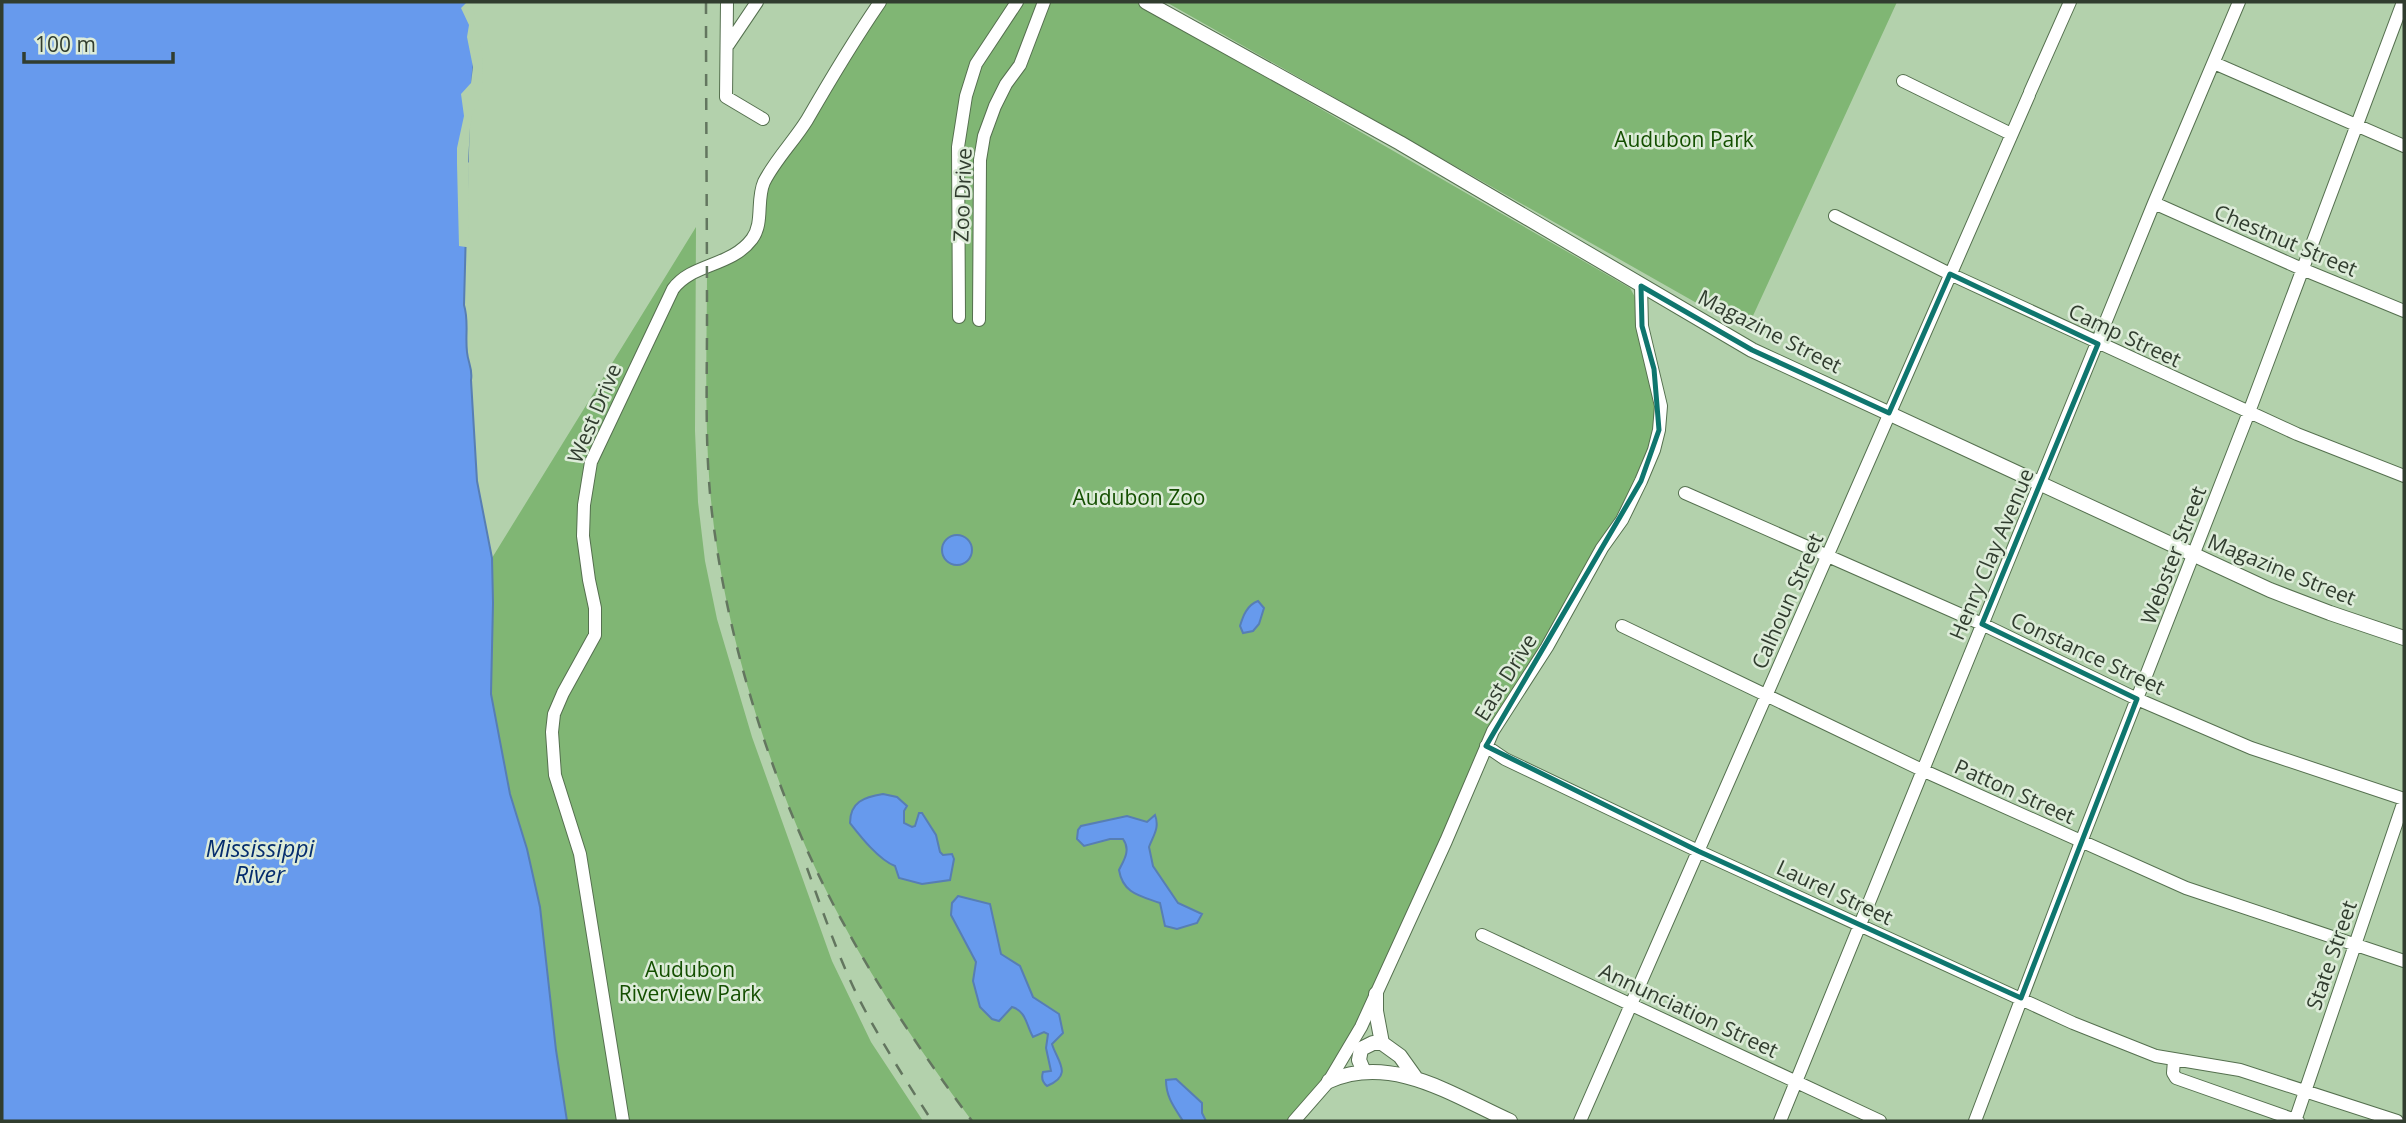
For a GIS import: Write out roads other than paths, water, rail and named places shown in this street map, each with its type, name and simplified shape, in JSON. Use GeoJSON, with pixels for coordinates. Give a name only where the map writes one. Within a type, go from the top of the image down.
{"type":"FeatureCollection","features":[{"type":"Feature","properties":{"kind":"street"},"geometry":{"type":"LineString","coordinates":[[727,2],[726,97],[763,119]]}},
{"type":"Feature","properties":{"kind":"street"},"geometry":{"type":"LineString","coordinates":[[728,45],[757,2]]}},
{"type":"Feature","properties":{"kind":"street","name":"Zoo Drive"},"geometry":{"type":"LineString","coordinates":[[959,317],[958,147],[966,96],[976,64],[1017,2]]}},
{"type":"Feature","properties":{"kind":"street","name":"Zoo Drive"},"geometry":{"type":"LineString","coordinates":[[979,320],[980,160],[984,136],[1006,84],[1020,65],[1044,2]]}},
{"type":"Feature","properties":{"kind":"street","name":"Magazine Street"},"geometry":{"type":"LineString","coordinates":[[1146,2],[1376,129],[1752,350],[2193,556],[2294,599],[2404,638]]}},
{"type":"Feature","properties":{"kind":"street","name":"Calhoun Street"},"geometry":{"type":"LineString","coordinates":[[1580,1121],[2070,2]]}},
{"type":"Feature","properties":{"kind":"street","name":"Henry Clay Avenue"},"geometry":{"type":"LineString","coordinates":[[1780,1121],[2154,203],[2239,2]]}},
{"type":"Feature","properties":{"kind":"street","name":"Webster Street"},"geometry":{"type":"LineString","coordinates":[[1975,1121],[2249,412],[2403,2]]}},
{"type":"Feature","properties":{"kind":"street","name":"West Drive"},"geometry":{"type":"LineString","coordinates":[[623,1121],[580,854],[560,794],[552,753],[554,714],[595,635],[596,608],[583,536],[587,481],[606,428],[673,289],[685,275],[724,261],[755,236],[764,182],[806,121],[873,4]]}},
{"type":"Feature","properties":{"kind":"street"},"geometry":{"type":"LineString","coordinates":[[2214,63],[2404,146]]}},
{"type":"Feature","properties":{"kind":"street"},"geometry":{"type":"LineString","coordinates":[[1903,81],[2011,134]]}},
{"type":"Feature","properties":{"kind":"street","name":"Chestnut Street"},"geometry":{"type":"LineString","coordinates":[[2154,203],[2404,311]]}},
{"type":"Feature","properties":{"kind":"street","name":"Camp Street"},"geometry":{"type":"LineString","coordinates":[[1835,216],[1950,274],[2297,435],[2404,476]]}},
{"type":"Feature","properties":{"kind":"street","name":"East Drive"},"geometry":{"type":"LineString","coordinates":[[1294,1121],[1329,1081],[1361,1027],[1486,746],[1553,637],[1602,548],[1622,520],[1654,450],[1661,406],[1642,326],[1641,286]]}},
{"type":"Feature","properties":{"kind":"street","name":"Constance Street"},"geometry":{"type":"LineString","coordinates":[[1685,493],[1982,624],[2137,699],[2251,748],[2404,800]]}},
{"type":"Feature","properties":{"kind":"street","name":"Patton Street"},"geometry":{"type":"LineString","coordinates":[[1622,626],[1923,770],[2186,888],[2404,961]]}},
{"type":"Feature","properties":{"kind":"street","name":"Laurel Street"},"geometry":{"type":"LineString","coordinates":[[1486,746],[1505,759],[1698,851],[2073,1023],[2156,1056],[2240,1070],[2397,1121]]}},
{"type":"Feature","properties":{"kind":"street","name":"State Street"},"geometry":{"type":"LineString","coordinates":[[2296,1121],[2404,800]]}},
{"type":"Feature","properties":{"kind":"street","name":"Annunciation Street"},"geometry":{"type":"LineString","coordinates":[[1482,935],[1880,1121]]}},
{"type":"Feature","properties":{"kind":"street"},"geometry":{"type":"LineString","coordinates":[[1376,994],[1376,1012],[1382,1043]]}},
{"type":"Feature","properties":{"kind":"street"},"geometry":{"type":"LineString","coordinates":[[1364,1072],[1359,1060],[1361,1049],[1373,1043],[1382,1043],[1400,1056],[1415,1077]]}},
{"type":"Feature","properties":{"kind":"street"},"geometry":{"type":"LineString","coordinates":[[2174,1060],[2173,1073],[2176,1078],[2296,1121]]}},
{"type":"Feature","properties":{"kind":"street"},"geometry":{"type":"LineString","coordinates":[[1329,1081],[1364,1072],[1415,1077],[1510,1121]]}},
{"type":"Feature","properties":{"kind":"water","name":"Mississippi River"},"geometry":{"type":"Polygon","coordinates":[[[2,2],[469,2],[476,38],[469,115],[464,305],[477,481],[492,558],[491,694],[510,794],[527,849],[540,907],[567,1121],[2,1121],[2,2]]]}},
{"type":"Feature","properties":{"kind":"water"},"geometry":{"type":"Polygon","coordinates":[[[957,535],[968,539],[972,550],[968,561],[957,565],[946,561],[942,550],[946,539],[957,535]]]}},
{"type":"Feature","properties":{"kind":"water"},"geometry":{"type":"Polygon","coordinates":[[[1258,601],[1264,608],[1259,624],[1253,631],[1243,633],[1240,626],[1244,615],[1251,605],[1258,601]]]}},
{"type":"Feature","properties":{"kind":"water"},"geometry":{"type":"Polygon","coordinates":[[[883,794],[897,797],[907,806],[904,823],[912,827],[915,826],[919,813],[922,813],[936,835],[940,852],[943,855],[952,854],[954,859],[950,880],[922,884],[899,878],[895,866],[877,853],[850,823],[855,805],[883,794]]]}},
{"type":"Feature","properties":{"kind":"water"},"geometry":{"type":"Polygon","coordinates":[[[1155,815],[1156,828],[1149,847],[1153,866],[1178,903],[1202,914],[1197,923],[1177,929],[1165,926],[1160,903],[1134,893],[1124,884],[1119,870],[1127,851],[1123,839],[1110,839],[1084,846],[1077,839],[1081,826],[1127,816],[1147,822],[1155,815]]]}},
{"type":"Feature","properties":{"kind":"water"},"geometry":{"type":"Polygon","coordinates":[[[958,896],[990,904],[1001,954],[1020,966],[1033,997],[1059,1014],[1063,1033],[1052,1044],[1062,1072],[1055,1082],[1047,1086],[1042,1076],[1043,1072],[1051,1071],[1046,1048],[1048,1034],[1044,1032],[1033,1037],[1023,1015],[1012,1007],[999,1021],[992,1019],[980,1007],[973,981],[976,962],[951,915],[952,903],[958,896]]]}},
{"type":"Feature","properties":{"kind":"water"},"geometry":{"type":"Polygon","coordinates":[[[1176,1079],[1202,1103],[1202,1113],[1206,1121],[1183,1121],[1171,1102],[1166,1086],[1166,1080],[1176,1079]]]}},
{"type":"Feature","properties":{"kind":"railway"},"geometry":{"type":"LineString","coordinates":[[706,2],[708,456],[711,509],[734,635],[763,737],[801,836],[823,883],[860,953],[890,1002],[972,1121]]}},
{"type":"Feature","properties":{"kind":"railway"},"geometry":{"type":"LineString","coordinates":[[807,868],[837,950],[858,997],[893,1060],[932,1121]]}},
{"type":"Feature","properties":{"kind":"park label","name":"Audubon Park"},"geometry":{"type":"Point","coordinates":[1684,139]}},
{"type":"Feature","properties":{"kind":"park label","name":"Audubon Zoo"},"geometry":{"type":"Point","coordinates":[1139,497]}},
{"type":"Feature","properties":{"kind":"park label","name":"Audubon Riverview Park"},"geometry":{"type":"Point","coordinates":[690,981]}}]}
